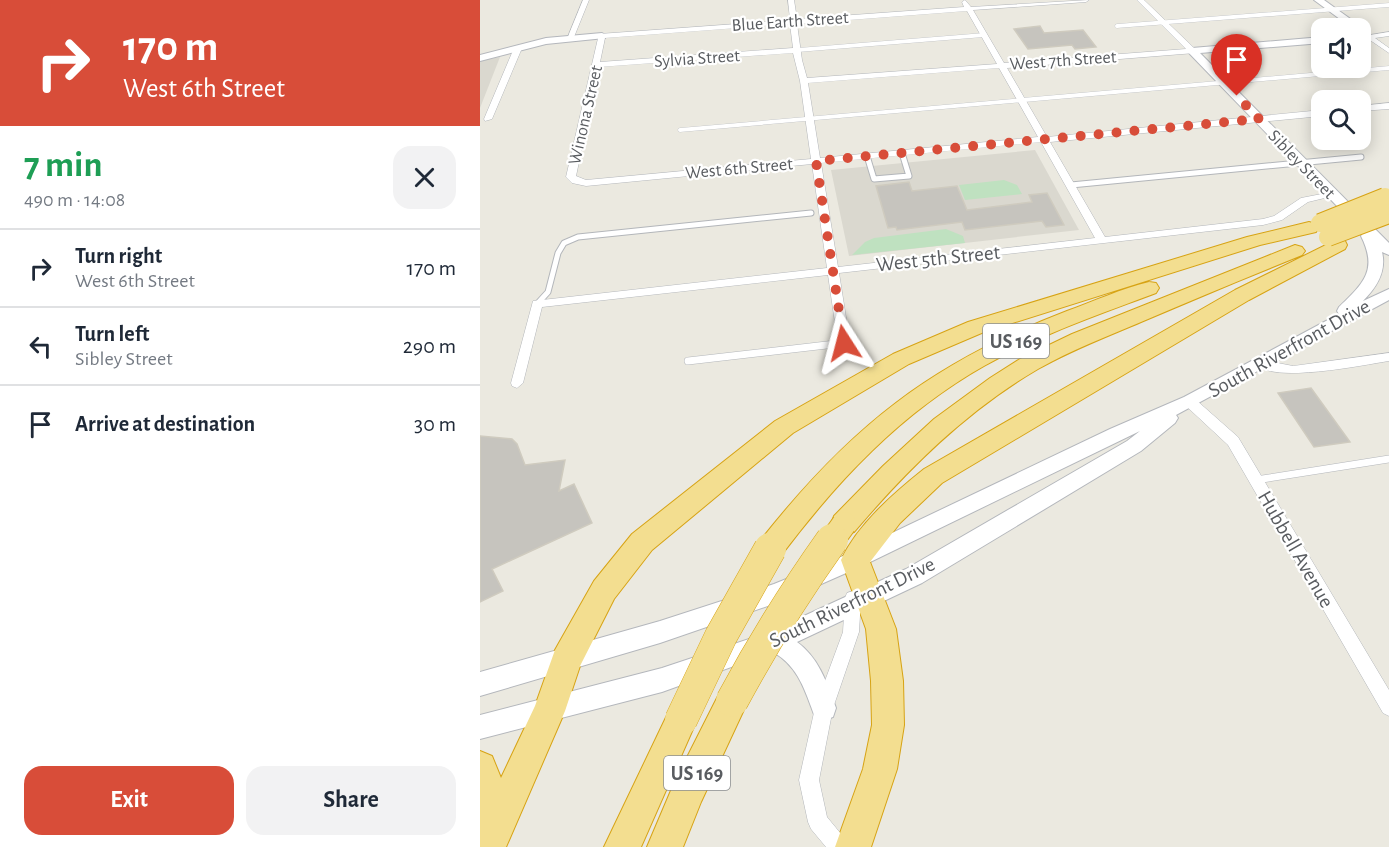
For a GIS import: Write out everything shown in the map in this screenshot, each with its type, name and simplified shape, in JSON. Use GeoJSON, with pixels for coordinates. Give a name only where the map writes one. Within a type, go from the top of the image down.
{"type":"FeatureCollection","features":[{"type":"Feature","properties":{"kind":"highway"},"geometry":{"type":"LineString","coordinates":[[853,847],[880,769],[888,724],[887,681],[881,629],[860,601],[855,560],[875,531],[905,498],[933,476],[1242,295],[1324,233],[1388,205]]}},
{"type":"Feature","properties":{"kind":"highway","name":"US 169"},"geometry":{"type":"LineString","coordinates":[[665,847],[687,793],[763,643],[795,592],[844,524],[906,458],[964,408],[1049,354],[1388,205]]}},
{"type":"Feature","properties":{"kind":"highway"},"geometry":{"type":"LineString","coordinates":[[488,847],[549,711],[566,661],[604,590],[642,542],[784,427],[901,359],[976,327],[1242,244],[1324,233]]}},
{"type":"Feature","properties":{"kind":"highway","name":"US 169"},"geometry":{"type":"LineString","coordinates":[[622,847],[721,636],[770,549],[803,505],[887,420],[929,389],[967,366],[1028,335],[1324,233]]}},
{"type":"Feature","properties":{"kind":"highway"},"geometry":{"type":"LineString","coordinates":[[480,768],[483,772],[487,799],[483,847]]}},
{"type":"Feature","properties":{"kind":"main road"},"geometry":{"type":"LineString","coordinates":[[1318,0],[1343,18]]}},
{"type":"Feature","properties":{"kind":"main road"},"geometry":{"type":"LineString","coordinates":[[480,57],[570,38],[603,36]]}},
{"type":"Feature","properties":{"kind":"main road","name":"West 7th Street"},"geometry":{"type":"LineString","coordinates":[[1192,51],[1311,40]]}},
{"type":"Feature","properties":{"kind":"main road","name":"Sibley Street"},"geometry":{"type":"LineString","coordinates":[[1192,51],[1389,251]]}},
{"type":"Feature","properties":{"kind":"main road"},"geometry":{"type":"LineString","coordinates":[[1330,327],[1374,279],[1378,266],[1375,248],[1359,222]]}},
{"type":"Feature","properties":{"kind":"main road","name":"South Riverfront Drive"},"geometry":{"type":"LineString","coordinates":[[480,684],[566,661],[777,593],[855,560],[1116,434],[1190,402],[1389,294]]}},
{"type":"Feature","properties":{"kind":"main road","name":"South Riverfront Drive"},"geometry":{"type":"LineString","coordinates":[[480,727],[662,680],[774,641],[915,576],[1134,446],[1190,402]]}},
{"type":"Feature","properties":{"kind":"main road"},"geometry":{"type":"LineString","coordinates":[[774,641],[791,649],[806,664],[824,708]]}},
{"type":"Feature","properties":{"kind":"street"},"geometry":{"type":"LineString","coordinates":[[570,38],[586,0]]}},
{"type":"Feature","properties":{"kind":"street"},"geometry":{"type":"LineString","coordinates":[[791,0],[798,60],[804,81],[844,343]]}},
{"type":"Feature","properties":{"kind":"street","name":"Blue Earth Street"},"geometry":{"type":"LineString","coordinates":[[603,36],[794,21],[966,4],[1086,0]]}},
{"type":"Feature","properties":{"kind":"street","name":"Sibley Street"},"geometry":{"type":"LineString","coordinates":[[1140,0],[1192,51]]}},
{"type":"Feature","properties":{"kind":"street"},"geometry":{"type":"LineString","coordinates":[[966,4],[1102,241]]}},
{"type":"Feature","properties":{"kind":"street"},"geometry":{"type":"LineString","coordinates":[[1371,33],[1389,34]]}},
{"type":"Feature","properties":{"kind":"street","name":"Winona Street"},"geometry":{"type":"LineString","coordinates":[[586,183],[575,182],[571,177],[603,36]]}},
{"type":"Feature","properties":{"kind":"street"},"geometry":{"type":"LineString","coordinates":[[1371,39],[1389,51]]}},
{"type":"Feature","properties":{"kind":"street"},"geometry":{"type":"LineString","coordinates":[[488,119],[518,48]]}},
{"type":"Feature","properties":{"kind":"street","name":"Sylvia Street"},"geometry":{"type":"LineString","coordinates":[[596,65],[798,50]]}},
{"type":"Feature","properties":{"kind":"street","name":"West 7th Street"},"geometry":{"type":"LineString","coordinates":[[804,81],[1192,51]]}},
{"type":"Feature","properties":{"kind":"street"},"geometry":{"type":"LineString","coordinates":[[1371,108],[1389,106]]}},
{"type":"Feature","properties":{"kind":"street","name":"West 6th Street"},"geometry":{"type":"LineString","coordinates":[[586,183],[1311,114]]}},
{"type":"Feature","properties":{"kind":"street","name":"West 5th Street"},"geometry":{"type":"LineString","coordinates":[[537,304],[1263,222],[1278,218],[1305,200],[1332,195]]}},
{"type":"Feature","properties":{"kind":"street"},"geometry":{"type":"LineString","coordinates":[[517,382],[537,304]]}},
{"type":"Feature","properties":{"kind":"street"},"geometry":{"type":"LineString","coordinates":[[1262,364],[1293,370],[1389,357]]}},
{"type":"Feature","properties":{"kind":"street","name":"Hubbell Avenue"},"geometry":{"type":"LineString","coordinates":[[1190,402],[1233,441],[1389,706]]}},
{"type":"Feature","properties":{"kind":"street"},"geometry":{"type":"LineString","coordinates":[[839,847],[818,822],[809,780],[824,708],[860,601]]}},
{"type":"Feature","properties":{"kind":"lane"},"geometry":{"type":"LineString","coordinates":[[1117,26],[1389,5]]}},
{"type":"Feature","properties":{"kind":"lane"},"geometry":{"type":"LineString","coordinates":[[798,50],[984,35]]}},
{"type":"Feature","properties":{"kind":"lane"},"geometry":{"type":"LineString","coordinates":[[680,130],[1389,68]]}},
{"type":"Feature","properties":{"kind":"lane"},"geometry":{"type":"LineString","coordinates":[[867,156],[874,179],[909,176],[902,153]]}},
{"type":"Feature","properties":{"kind":"lane"},"geometry":{"type":"LineString","coordinates":[[1071,185],[1360,157]]}},
{"type":"Feature","properties":{"kind":"lane"},"geometry":{"type":"LineString","coordinates":[[537,304],[549,292],[558,253],[564,243],[579,237],[811,213]]}},
{"type":"Feature","properties":{"kind":"lane"},"geometry":{"type":"LineString","coordinates":[[688,361],[844,343]]}},
{"type":"Feature","properties":{"kind":"lane"},"geometry":{"type":"LineString","coordinates":[[1256,480],[1389,459]]}},
{"type":"Feature","properties":{"kind":"shaded area"},"geometry":{"type":"Polygon","coordinates":[[[500,57],[480,108],[480,61],[500,57]]]}},
{"type":"Feature","properties":{"kind":"shaded area"},"geometry":{"type":"Polygon","coordinates":[[[1035,150],[1079,230],[849,256],[831,170],[1035,150]]]}},
{"type":"Feature","properties":{"kind":"green space"},"geometry":{"type":"Polygon","coordinates":[[[1004,180],[1017,185],[1022,194],[965,200],[959,185],[1004,180]]]}},
{"type":"Feature","properties":{"kind":"green space"},"geometry":{"type":"Polygon","coordinates":[[[946,229],[963,236],[965,243],[852,255],[865,242],[874,238],[946,229]]]}},
{"type":"Feature","properties":{"kind":"building"},"geometry":{"type":"Polygon","coordinates":[[[1040,26],[1044,33],[1083,30],[1096,47],[1075,49],[1072,45],[1028,49],[1014,29],[1040,26]]]}},
{"type":"Feature","properties":{"kind":"building"},"geometry":{"type":"Polygon","coordinates":[[[909,182],[912,191],[957,186],[967,210],[1032,202],[1029,195],[1047,193],[1064,225],[1046,227],[1042,221],[965,230],[962,222],[897,230],[896,227],[888,228],[876,186],[909,182]]]}},
{"type":"Feature","properties":{"kind":"building"},"geometry":{"type":"Polygon","coordinates":[[[1311,388],[1350,442],[1314,447],[1278,393],[1311,388]]]}},
{"type":"Feature","properties":{"kind":"building"},"geometry":{"type":"Polygon","coordinates":[[[480,436],[512,439],[517,444],[525,465],[565,460],[559,491],[574,484],[592,523],[492,569],[503,591],[480,602],[480,436]]]}},
{"type":"Feature","properties":{"kind":"route"},"geometry":{"type":"LineString","coordinates":[[844,343],[816,161],[1259,119],[1237,96]]}}]}
